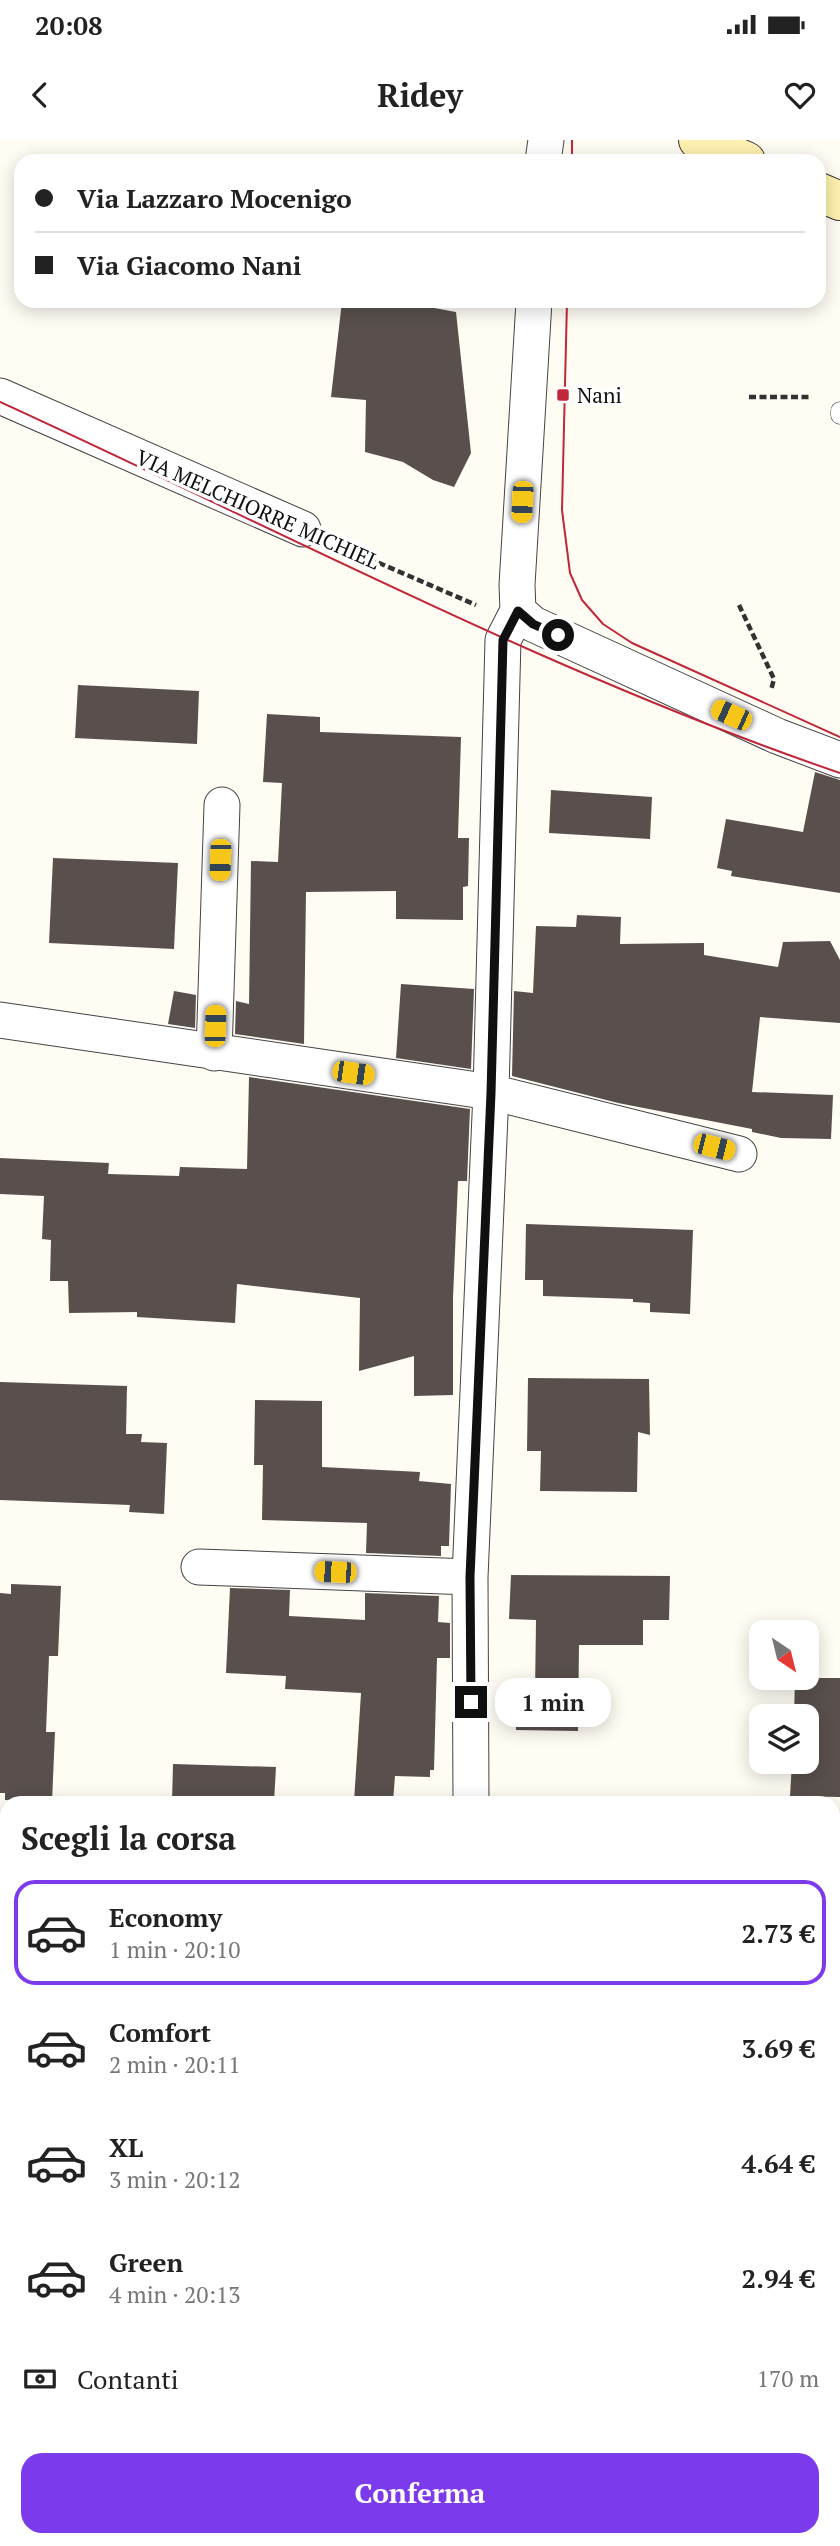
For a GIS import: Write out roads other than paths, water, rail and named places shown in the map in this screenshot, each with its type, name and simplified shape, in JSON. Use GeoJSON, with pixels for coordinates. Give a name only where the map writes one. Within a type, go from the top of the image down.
{"type":"FeatureCollection","features":[{"type":"Feature","properties":{"kind":"main road"},"geometry":{"type":"LineString","coordinates":[[698,140],[730,154]]}},
{"type":"Feature","properties":{"kind":"street"},"geometry":{"type":"LineString","coordinates":[[471,1796],[470,1577],[491,1093],[503,640],[518,611],[517,585],[534,308]]}},
{"type":"Feature","properties":{"kind":"street","name":"VIA MELCHIORRE MICHIEL"},"geometry":{"type":"LineString","coordinates":[[0,396],[303,529]]}},
{"type":"Feature","properties":{"kind":"street"},"geometry":{"type":"LineString","coordinates":[[518,611],[533,624],[755,726],[840,760]]}},
{"type":"Feature","properties":{"kind":"street"},"geometry":{"type":"LineString","coordinates":[[214,1053],[222,805]]}},
{"type":"Feature","properties":{"kind":"street"},"geometry":{"type":"LineString","coordinates":[[0,1020],[491,1093],[738,1154]]}},
{"type":"Feature","properties":{"kind":"street"},"geometry":{"type":"LineString","coordinates":[[199,1567],[470,1577]]}},
{"type":"Feature","properties":{"kind":"tram line"},"geometry":{"type":"LineString","coordinates":[[572,140],[572,154]]}},
{"type":"Feature","properties":{"kind":"tram line"},"geometry":{"type":"LineString","coordinates":[[567,308],[562,510],[570,573],[582,600],[603,624],[632,643],[840,737]]}},
{"type":"Feature","properties":{"kind":"tram line"},"geometry":{"type":"LineString","coordinates":[[0,402],[520,646],[732,734],[840,773]]}},
{"type":"Feature","properties":{"kind":"place","name":"Nani"},"geometry":{"type":"Point","coordinates":[563,395]}}]}
